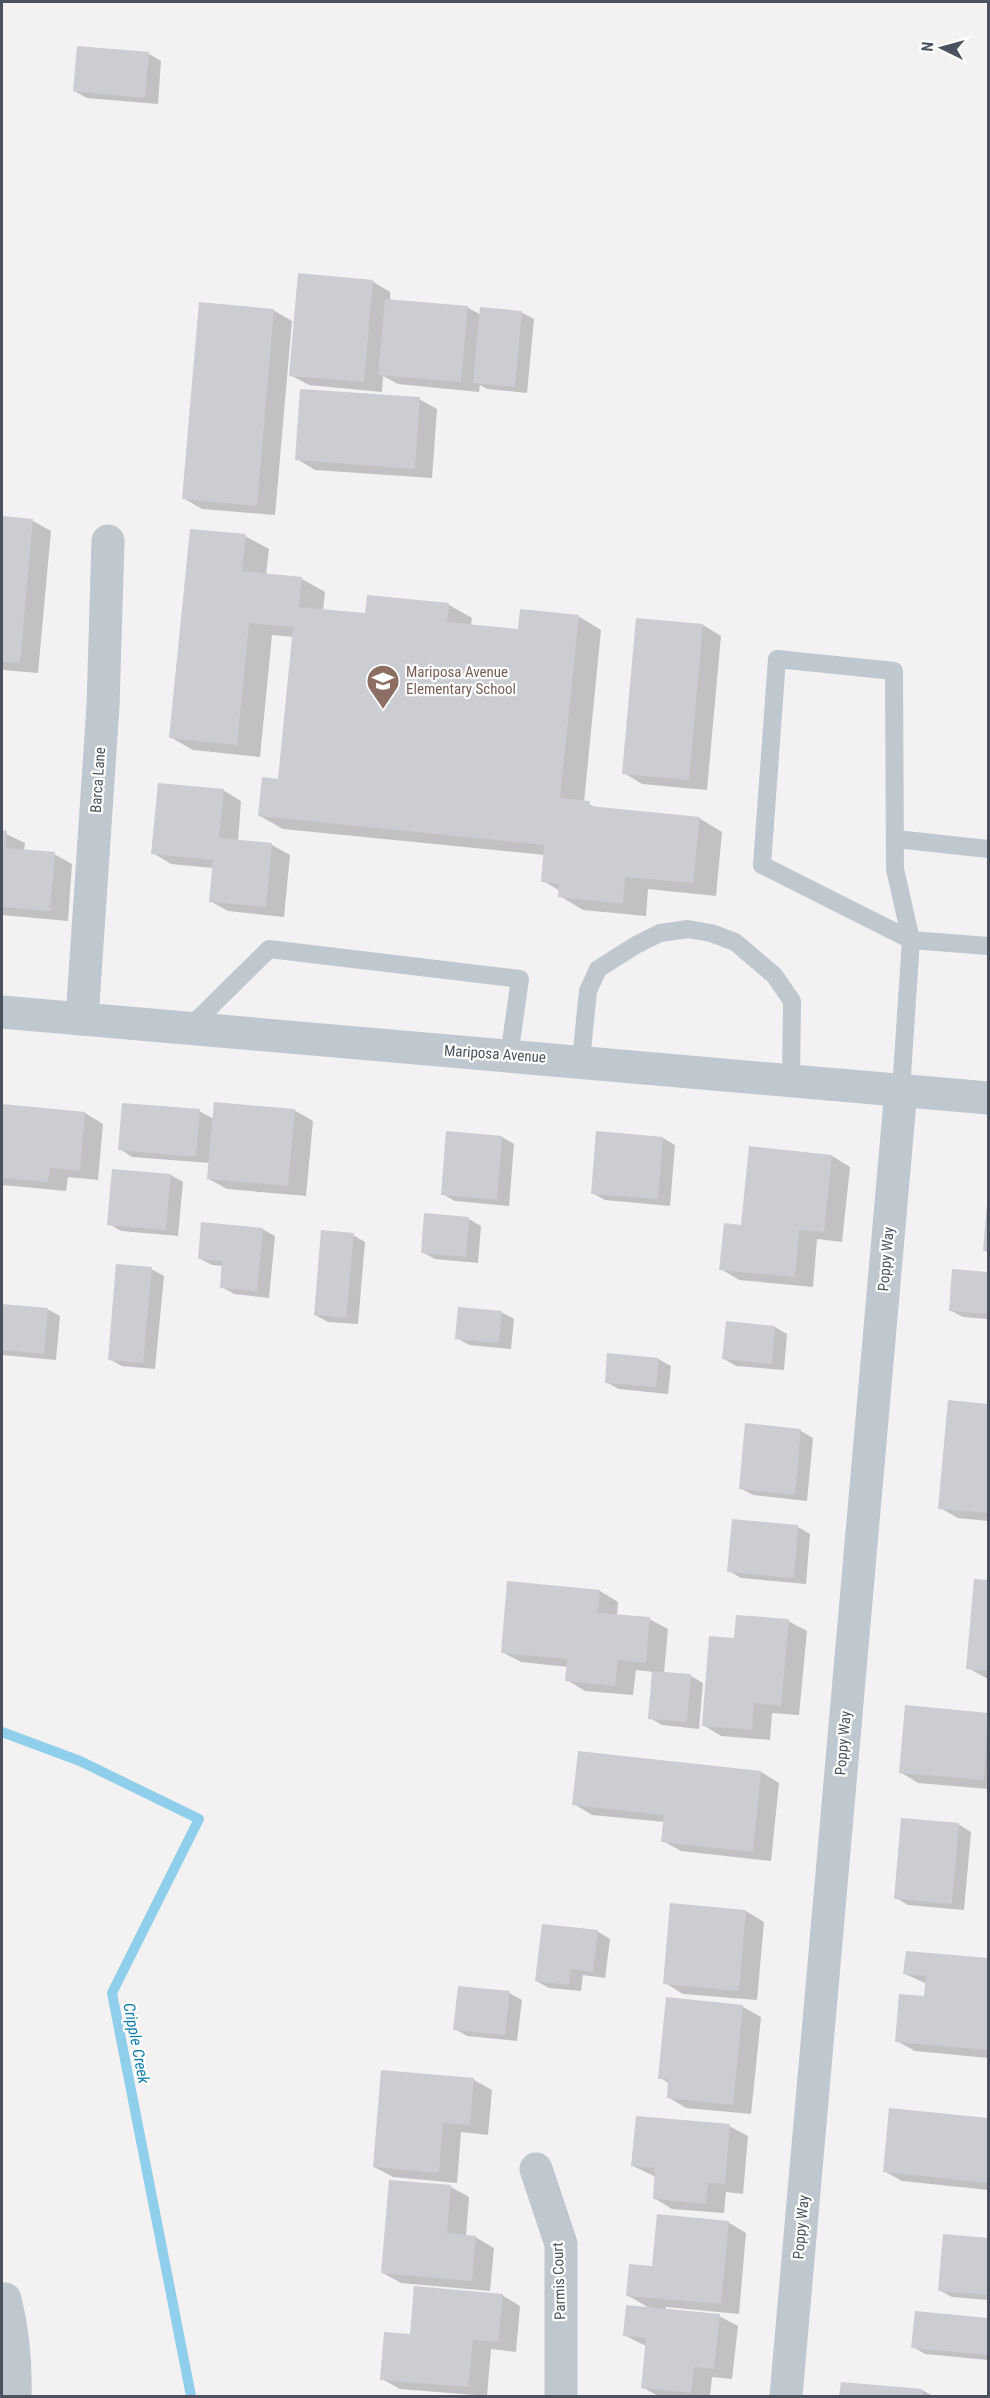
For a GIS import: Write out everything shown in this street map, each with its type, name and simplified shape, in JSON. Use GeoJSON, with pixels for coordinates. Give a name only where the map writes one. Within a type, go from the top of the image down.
{"type":"FeatureCollection","features":[{"type":"Feature","properties":{"kind":"street","name":"Barca Lane"},"geometry":{"type":"LineString","coordinates":[[82,1019],[103,706],[108,542]]}},
{"type":"Feature","properties":{"kind":"street","name":"Mariposa Avenue"},"geometry":{"type":"LineString","coordinates":[[2,1012],[509,1056],[581,1060],[988,1098]]}},
{"type":"Feature","properties":{"kind":"street","name":"Poppy Way"},"geometry":{"type":"LineString","coordinates":[[786,2397],[901,1090]]}},
{"type":"Feature","properties":{"kind":"street","name":"Parmis Court"},"geometry":{"type":"LineString","coordinates":[[536,2169],[561,2244],[561,2397]]}},
{"type":"Feature","properties":{"kind":"street"},"geometry":{"type":"LineString","coordinates":[[2,2298],[5,2299],[10,2316],[16,2365],[15,2397]]}},
{"type":"Feature","properties":{"kind":"lane"},"geometry":{"type":"LineString","coordinates":[[901,1090],[911,940],[895,869],[894,671],[777,659],[762,865],[911,940],[988,946]]}},
{"type":"Feature","properties":{"kind":"lane"},"geometry":{"type":"LineString","coordinates":[[896,839],[988,849]]}},
{"type":"Feature","properties":{"kind":"lane"},"geometry":{"type":"LineString","coordinates":[[581,1060],[588,991],[598,969],[660,933],[688,929],[711,933],[735,942],[774,975],[792,1001],[790,1080]]}},
{"type":"Feature","properties":{"kind":"lane"},"geometry":{"type":"LineString","coordinates":[[189,1028],[269,949],[520,979],[509,1056]]}},
{"type":"Feature","properties":{"kind":"building"},"geometry":{"type":"Polygon","coordinates":[[[77,46],[149,52],[145,98],[73,91],[77,46]]]}},
{"type":"Feature","properties":{"kind":"building"},"geometry":{"type":"Polygon","coordinates":[[[298,273],[373,280],[364,382],[289,376],[298,273]]]}},
{"type":"Feature","properties":{"kind":"building"},"geometry":{"type":"Polygon","coordinates":[[[385,299],[468,306],[461,382],[378,375],[385,299]]]}},
{"type":"Feature","properties":{"kind":"building"},"geometry":{"type":"Polygon","coordinates":[[[199,302],[274,309],[257,506],[182,499],[199,302]]]}},
{"type":"Feature","properties":{"kind":"building"},"geometry":{"type":"Polygon","coordinates":[[[480,307],[522,311],[515,387],[473,383],[480,307]]]}},
{"type":"Feature","properties":{"kind":"building"},"geometry":{"type":"Polygon","coordinates":[[[300,389],[420,397],[415,469],[295,460],[300,389]]]}},
{"type":"Feature","properties":{"kind":"building"},"geometry":{"type":"Polygon","coordinates":[[[2,516],[33,519],[20,663],[2,662],[2,516]]]}},
{"type":"Feature","properties":{"kind":"building"},"geometry":{"type":"Polygon","coordinates":[[[190,529],[246,534],[242,571],[302,577],[299,607],[365,613],[367,595],[449,603],[447,622],[518,629],[520,609],[579,615],[560,798],[590,801],[589,806],[700,817],[693,883],[625,877],[623,904],[558,897],[559,884],[541,882],[544,845],[258,816],[262,777],[278,779],[293,627],[249,623],[237,745],[169,738],[190,529]]]}},
{"type":"Feature","properties":{"kind":"building"},"geometry":{"type":"Polygon","coordinates":[[[636,618],[703,624],[689,780],[622,774],[636,618]]]}},
{"type":"Feature","properties":{"kind":"building"},"geometry":{"type":"Polygon","coordinates":[[[158,783],[224,789],[219,838],[272,843],[266,907],[209,902],[213,860],[151,854],[158,783]]]}},
{"type":"Feature","properties":{"kind":"building"},"geometry":{"type":"Polygon","coordinates":[[[2,830],[7,831],[6,848],[55,852],[50,911],[2,907],[2,830]]]}},
{"type":"Feature","properties":{"kind":"building"},"geometry":{"type":"Polygon","coordinates":[[[214,1102],[295,1109],[288,1186],[207,1179],[214,1102]]]}},
{"type":"Feature","properties":{"kind":"building"},"geometry":{"type":"Polygon","coordinates":[[[122,1103],[200,1109],[196,1157],[118,1150],[122,1103]]]}},
{"type":"Feature","properties":{"kind":"building"},"geometry":{"type":"Polygon","coordinates":[[[2,1104],[85,1112],[80,1171],[50,1168],[48,1182],[2,1178],[2,1104]]]}},
{"type":"Feature","properties":{"kind":"building"},"geometry":{"type":"Polygon","coordinates":[[[446,1131],[502,1136],[497,1200],[441,1195],[446,1131]]]}},
{"type":"Feature","properties":{"kind":"building"},"geometry":{"type":"Polygon","coordinates":[[[596,1131],[663,1137],[658,1199],[591,1194],[596,1131]]]}},
{"type":"Feature","properties":{"kind":"building"},"geometry":{"type":"Polygon","coordinates":[[[749,1146],[832,1155],[824,1232],[799,1230],[795,1277],[719,1270],[724,1223],[741,1225],[749,1146]]]}},
{"type":"Feature","properties":{"kind":"building"},"geometry":{"type":"Polygon","coordinates":[[[112,1169],[171,1174],[166,1230],[107,1225],[112,1169]]]}},
{"type":"Feature","properties":{"kind":"building"},"geometry":{"type":"Polygon","coordinates":[[[987,1203],[988,1251],[983,1251],[987,1203]]]}},
{"type":"Feature","properties":{"kind":"building"},"geometry":{"type":"Polygon","coordinates":[[[424,1213],[469,1217],[466,1257],[421,1253],[424,1213]]]}},
{"type":"Feature","properties":{"kind":"building"},"geometry":{"type":"Polygon","coordinates":[[[201,1222],[263,1228],[257,1291],[220,1288],[222,1261],[198,1259],[201,1222]]]}},
{"type":"Feature","properties":{"kind":"building"},"geometry":{"type":"Polygon","coordinates":[[[321,1230],[354,1233],[346,1318],[314,1315],[321,1230]]]}},
{"type":"Feature","properties":{"kind":"building"},"geometry":{"type":"Polygon","coordinates":[[[116,1264],[152,1267],[143,1363],[108,1360],[116,1264]]]}},
{"type":"Feature","properties":{"kind":"building"},"geometry":{"type":"Polygon","coordinates":[[[952,1269],[988,1272],[988,1314],[949,1311],[952,1269]]]}},
{"type":"Feature","properties":{"kind":"building"},"geometry":{"type":"Polygon","coordinates":[[[2,1304],[48,1308],[44,1354],[2,1350],[2,1304]]]}},
{"type":"Feature","properties":{"kind":"building"},"geometry":{"type":"Polygon","coordinates":[[[458,1307],[502,1311],[499,1343],[455,1339],[458,1307]]]}},
{"type":"Feature","properties":{"kind":"building"},"geometry":{"type":"Polygon","coordinates":[[[726,1321],[775,1326],[772,1364],[722,1359],[726,1321]]]}},
{"type":"Feature","properties":{"kind":"building"},"geometry":{"type":"Polygon","coordinates":[[[607,1353],[659,1358],[656,1387],[605,1383],[607,1353]]]}},
{"type":"Feature","properties":{"kind":"building"},"geometry":{"type":"Polygon","coordinates":[[[948,1400],[988,1404],[988,1513],[938,1509],[948,1400]]]}},
{"type":"Feature","properties":{"kind":"building"},"geometry":{"type":"Polygon","coordinates":[[[745,1423],[801,1429],[795,1495],[739,1489],[745,1423]]]}},
{"type":"Feature","properties":{"kind":"building"},"geometry":{"type":"Polygon","coordinates":[[[732,1519],[798,1525],[794,1578],[727,1572],[732,1519]]]}},
{"type":"Feature","properties":{"kind":"building"},"geometry":{"type":"Polygon","coordinates":[[[974,1579],[988,1580],[988,1671],[966,1669],[974,1579]]]}},
{"type":"Feature","properties":{"kind":"building"},"geometry":{"type":"Polygon","coordinates":[[[507,1581],[600,1590],[598,1613],[650,1617],[646,1663],[618,1660],[615,1686],[565,1681],[567,1659],[501,1653],[507,1581]]]}},
{"type":"Feature","properties":{"kind":"building"},"geometry":{"type":"Polygon","coordinates":[[[736,1615],[789,1619],[781,1706],[754,1703],[752,1730],[702,1726],[709,1636],[734,1638],[736,1615]]]}},
{"type":"Feature","properties":{"kind":"building"},"geometry":{"type":"Polygon","coordinates":[[[652,1671],[691,1674],[687,1722],[648,1719],[652,1671]]]}},
{"type":"Feature","properties":{"kind":"building"},"geometry":{"type":"Polygon","coordinates":[[[905,1705],[988,1713],[984,1780],[899,1773],[905,1705]]]}},
{"type":"Feature","properties":{"kind":"building"},"geometry":{"type":"Polygon","coordinates":[[[578,1751],[761,1771],[753,1852],[661,1842],[664,1815],[572,1805],[578,1751]]]}},
{"type":"Feature","properties":{"kind":"building"},"geometry":{"type":"Polygon","coordinates":[[[901,1818],[959,1823],[952,1904],[894,1899],[901,1818]]]}},
{"type":"Feature","properties":{"kind":"building"},"geometry":{"type":"Polygon","coordinates":[[[670,1903],[746,1910],[739,1991],[663,1984],[670,1903]]]}},
{"type":"Feature","properties":{"kind":"building"},"geometry":{"type":"Polygon","coordinates":[[[542,1924],[598,1930],[593,1972],[571,1969],[569,1985],[535,1981],[542,1924]]]}},
{"type":"Feature","properties":{"kind":"building"},"geometry":{"type":"Polygon","coordinates":[[[906,1951],[988,1958],[988,2050],[895,2042],[899,1994],[924,1996],[926,1976],[903,1974],[906,1951]]]}},
{"type":"Feature","properties":{"kind":"building"},"geometry":{"type":"Polygon","coordinates":[[[458,1986],[510,1991],[505,2035],[453,2030],[458,1986]]]}},
{"type":"Feature","properties":{"kind":"building"},"geometry":{"type":"Polygon","coordinates":[[[666,1997],[743,2005],[733,2105],[667,2098],[668,2079],[658,2079],[666,1997]]]}},
{"type":"Feature","properties":{"kind":"building"},"geometry":{"type":"Polygon","coordinates":[[[381,2070],[474,2078],[470,2125],[443,2123],[439,2173],[373,2167],[381,2070]]]}},
{"type":"Feature","properties":{"kind":"building"},"geometry":{"type":"Polygon","coordinates":[[[889,2108],[988,2118],[988,2183],[883,2172],[889,2108]]]}},
{"type":"Feature","properties":{"kind":"building"},"geometry":{"type":"Polygon","coordinates":[[[636,2116],[730,2124],[725,2184],[708,2183],[706,2204],[653,2199],[655,2168],[631,2166],[636,2116]]]}},
{"type":"Feature","properties":{"kind":"building"},"geometry":{"type":"Polygon","coordinates":[[[389,2180],[451,2185],[447,2233],[476,2236],[472,2281],[381,2273],[389,2180]]]}},
{"type":"Feature","properties":{"kind":"building"},"geometry":{"type":"Polygon","coordinates":[[[657,2214],[729,2221],[721,2304],[626,2296],[629,2264],[652,2266],[657,2214]]]}},
{"type":"Feature","properties":{"kind":"building"},"geometry":{"type":"Polygon","coordinates":[[[943,2234],[988,2238],[988,2295],[938,2291],[943,2234]]]}},
{"type":"Feature","properties":{"kind":"building"},"geometry":{"type":"Polygon","coordinates":[[[414,2286],[503,2294],[498,2342],[473,2340],[468,2387],[380,2380],[384,2332],[410,2334],[414,2286]]]}},
{"type":"Feature","properties":{"kind":"building"},"geometry":{"type":"Polygon","coordinates":[[[626,2305],[720,2314],[714,2369],[694,2367],[691,2393],[641,2388],[646,2338],[623,2336],[626,2305]]]}},
{"type":"Feature","properties":{"kind":"building"},"geometry":{"type":"Polygon","coordinates":[[[915,2311],[988,2318],[988,2355],[911,2348],[915,2311]]]}},
{"type":"Feature","properties":{"kind":"building"},"geometry":{"type":"Polygon","coordinates":[[[841,2382],[923,2389],[922,2396],[839,2396],[841,2382]]]}},
{"type":"Feature","properties":{"kind":"waterway","name":"Cripple Creek"},"geometry":{"type":"LineString","coordinates":[[2,1732],[80,1761],[199,1819],[112,1993],[191,2396]]}},
{"type":"Feature","properties":{"kind":"place","name":"Mariposa Avenue Elementary School"},"geometry":{"type":"Point","coordinates":[383,710]}}]}
